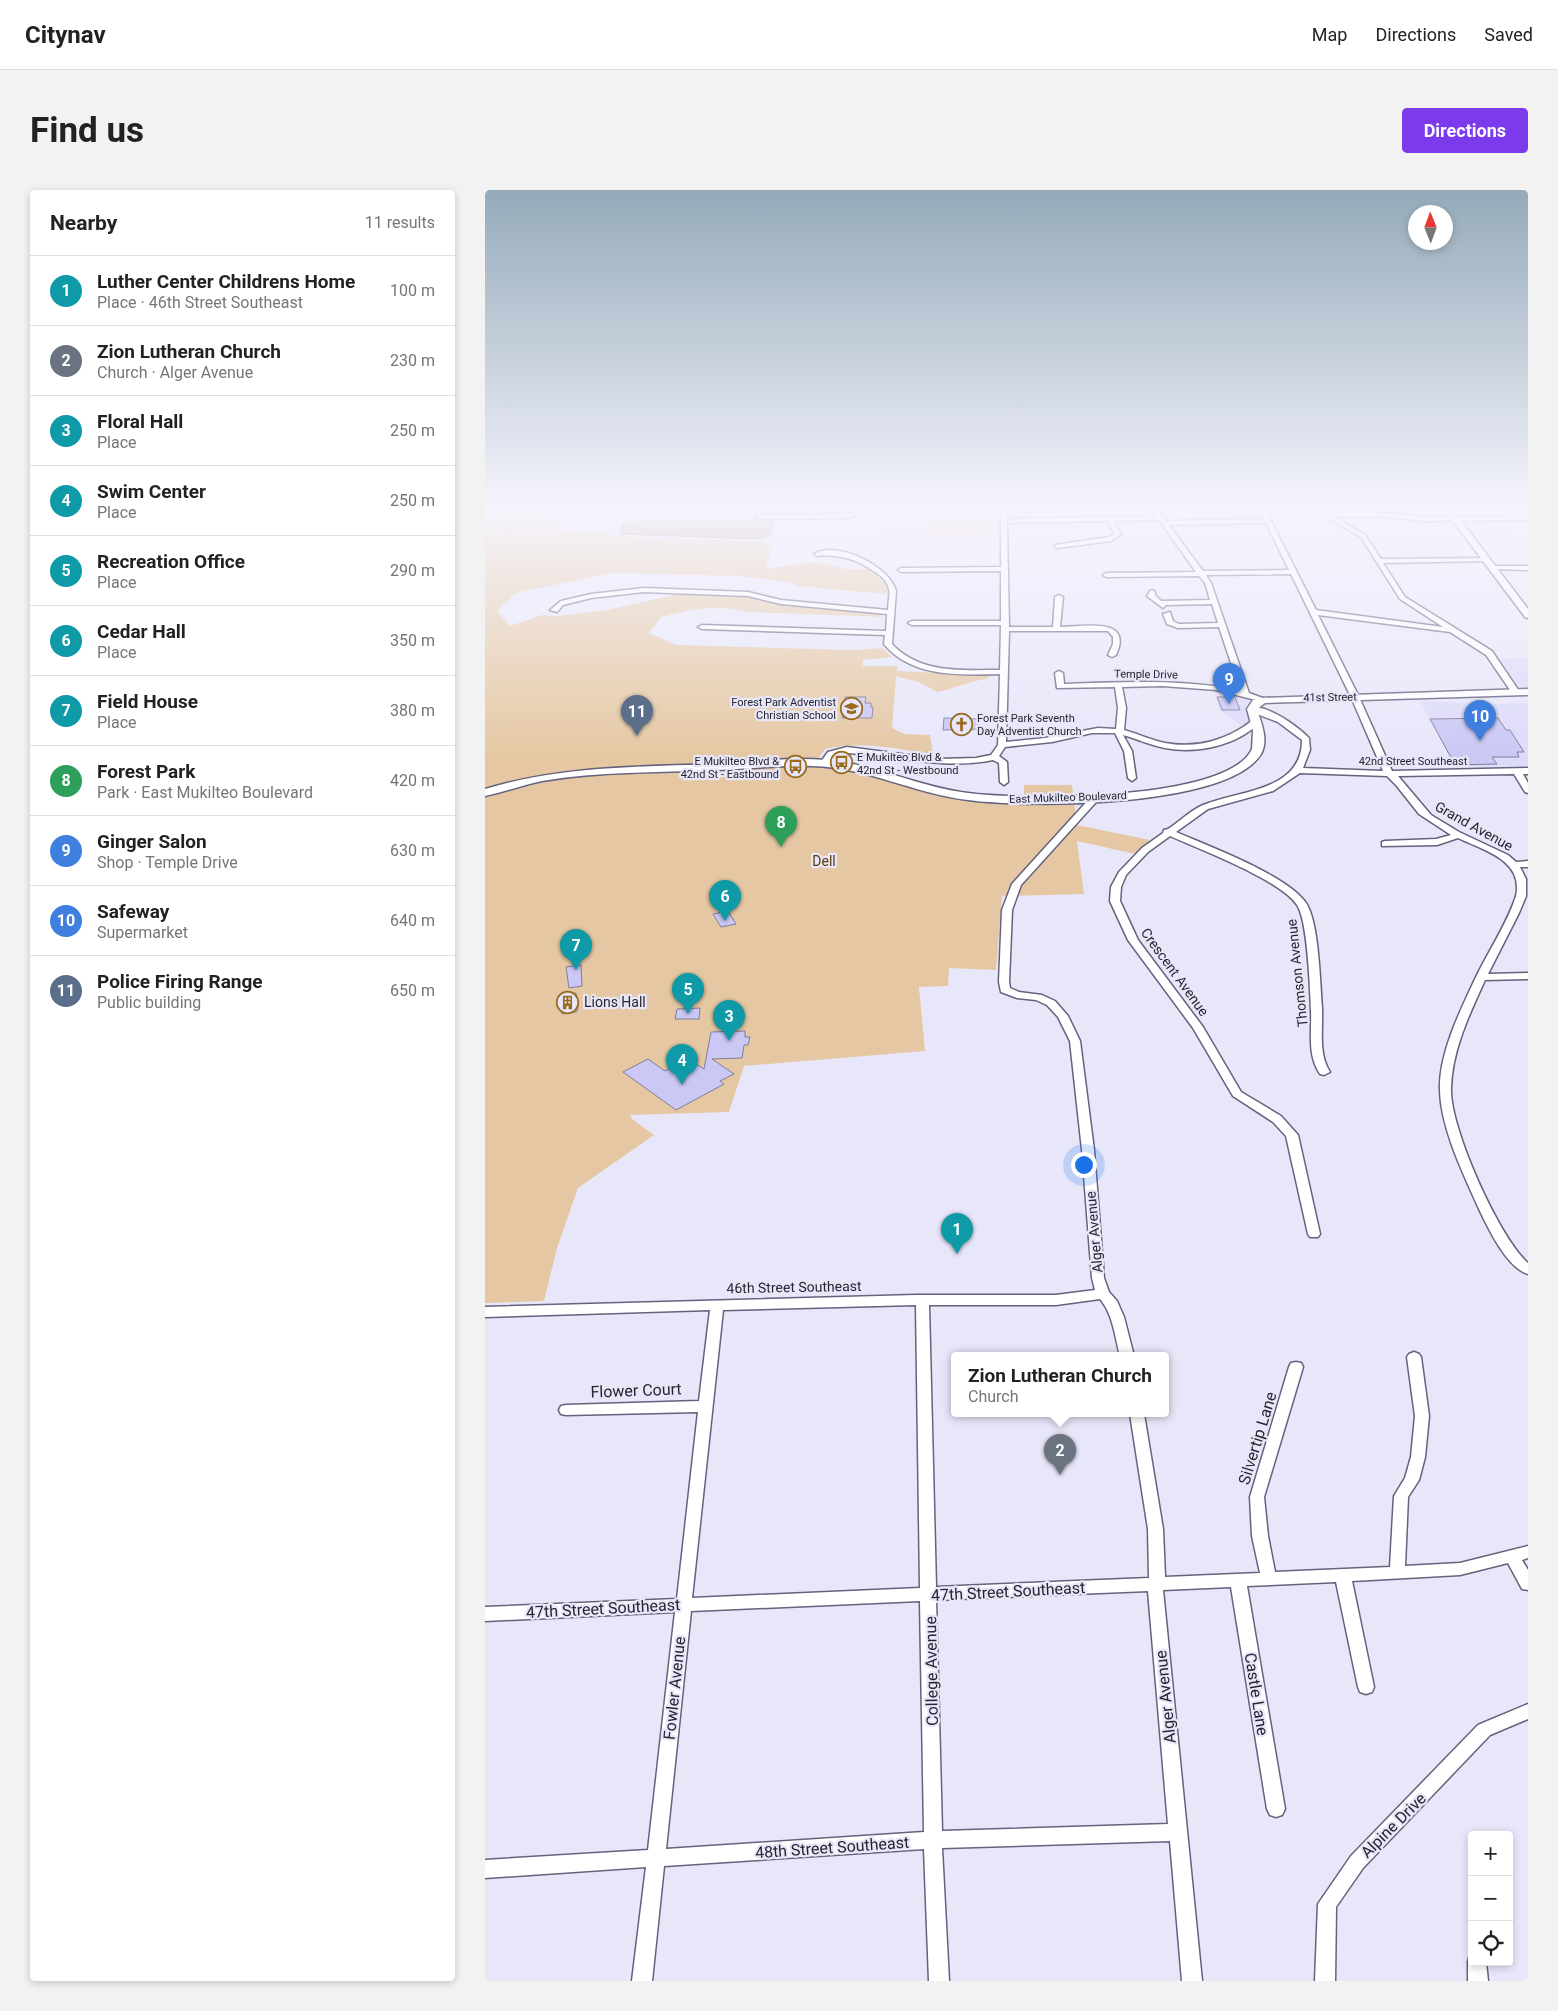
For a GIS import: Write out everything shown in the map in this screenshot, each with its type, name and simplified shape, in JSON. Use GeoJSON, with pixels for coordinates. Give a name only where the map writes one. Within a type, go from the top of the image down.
{"type":"FeatureCollection","features":[{"type":"Feature","properties":{"kind":"main road"},"geometry":{"type":"LineString","coordinates":[[1508,589],[1528,615]]}},
{"type":"Feature","properties":{"kind":"main road","name":"41st Street"},"geometry":{"type":"LineString","coordinates":[[1467,695],[1515,691],[1528,693]]}},
{"type":"Feature","properties":{"kind":"main road","name":"41st Street"},"geometry":{"type":"LineString","coordinates":[[1264,700],[1467,695],[1519,697],[1528,693]]}},
{"type":"Feature","properties":{"kind":"main road"},"geometry":{"type":"LineString","coordinates":[[1252,709],[1257,702],[1264,700]]}},
{"type":"Feature","properties":{"kind":"main road","name":"East Mukilteo Boulevard"},"geometry":{"type":"LineString","coordinates":[[485,793],[527,781],[576,773],[824,763],[868,770],[933,791],[967,797],[1038,801],[1094,799],[1179,789],[1213,782],[1229,774],[1254,756],[1258,740],[1252,709]]}},
{"type":"Feature","properties":{"kind":"street"},"geometry":{"type":"LineString","coordinates":[[893,589],[887,633],[888,644],[896,655],[919,665],[941,670],[1004,672]]}},
{"type":"Feature","properties":{"kind":"street"},"geometry":{"type":"LineString","coordinates":[[824,763],[831,754],[847,750],[948,761],[982,761],[994,757],[1001,745],[1004,589]]}},
{"type":"Feature","properties":{"kind":"street"},"geometry":{"type":"LineString","coordinates":[[1211,589],[1245,693]]}},
{"type":"Feature","properties":{"kind":"street","name":"Grand Avenue"},"geometry":{"type":"LineString","coordinates":[[1302,589],[1355,697],[1389,774],[1397,779],[1413,804],[1428,818],[1505,857],[1515,865],[1522,878],[1522,895],[1481,977],[1452,1058],[1446,1086],[1447,1105],[1476,1186],[1495,1227],[1511,1253],[1526,1268]]}},
{"type":"Feature","properties":{"kind":"street"},"geometry":{"type":"LineString","coordinates":[[1396,589],[1402,598],[1489,653],[1515,691]]}},
{"type":"Feature","properties":{"kind":"street"},"geometry":{"type":"LineString","coordinates":[[554,610],[561,604],[591,596],[644,590],[748,594],[781,602],[891,612]]}},
{"type":"Feature","properties":{"kind":"street"},"geometry":{"type":"LineString","coordinates":[[1152,592],[1154,600],[1163,604],[1214,602]]}},
{"type":"Feature","properties":{"kind":"street"},"geometry":{"type":"LineString","coordinates":[[1055,628],[1059,596]]}},
{"type":"Feature","properties":{"kind":"street"},"geometry":{"type":"LineString","coordinates":[[1314,612],[1453,630]]}},
{"type":"Feature","properties":{"kind":"street"},"geometry":{"type":"LineString","coordinates":[[1167,614],[1170,622],[1177,626],[1222,625]]}},
{"type":"Feature","properties":{"kind":"street"},"geometry":{"type":"LineString","coordinates":[[911,623],[1104,628],[1115,632],[1117,639],[1113,655]]}},
{"type":"Feature","properties":{"kind":"street"},"geometry":{"type":"LineString","coordinates":[[702,627],[887,633]]}},
{"type":"Feature","properties":{"kind":"street","name":"Temple Drive"},"geometry":{"type":"LineString","coordinates":[[1059,672],[1060,686],[1118,684],[1177,686],[1245,693],[1264,700]]}},
{"type":"Feature","properties":{"kind":"street"},"geometry":{"type":"LineString","coordinates":[[1118,684],[1122,721],[1118,731],[1129,752],[1132,778]]}},
{"type":"Feature","properties":{"kind":"street"},"geometry":{"type":"LineString","coordinates":[[1252,709],[1267,714],[1289,726],[1306,740],[1306,750],[1298,770]]}},
{"type":"Feature","properties":{"kind":"street"},"geometry":{"type":"LineString","coordinates":[[1001,745],[1059,738],[1092,730],[1118,731],[1163,745],[1193,746],[1233,738],[1256,722]]}},
{"type":"Feature","properties":{"kind":"street"},"geometry":{"type":"LineString","coordinates":[[994,757],[1003,762],[1004,782]]}},
{"type":"Feature","properties":{"kind":"street","name":"42nd Street Southeast"},"geometry":{"type":"LineString","coordinates":[[1298,770],[1389,774],[1528,771]]}},
{"type":"Feature","properties":{"kind":"street","name":"Crescent Avenue"},"geometry":{"type":"LineString","coordinates":[[1298,770],[1270,789],[1205,806],[1167,832],[1145,850],[1123,874],[1116,887],[1115,901],[1133,940],[1198,1027],[1237,1094],[1277,1119],[1292,1136],[1314,1234]]}},
{"type":"Feature","properties":{"kind":"street"},"geometry":{"type":"LineString","coordinates":[[1517,771],[1528,790]]}},
{"type":"Feature","properties":{"kind":"street","name":"Alger Avenue"},"geometry":{"type":"LineString","coordinates":[[1094,799],[1017,884],[1007,910],[1004,982],[1005,990],[1017,995],[1039,997],[1051,1003],[1063,1016],[1075,1041],[1088,1150],[1098,1278],[1103,1294],[1112,1304],[1117,1317],[1126,1352]]}},
{"type":"Feature","properties":{"kind":"street","name":"Thomson Avenue"},"geometry":{"type":"LineString","coordinates":[[1167,832],[1269,879],[1301,903],[1307,918],[1316,995],[1320,1067],[1324,1072]]}},
{"type":"Feature","properties":{"kind":"street"},"geometry":{"type":"LineString","coordinates":[[1385,844],[1437,842],[1459,835]]}},
{"type":"Feature","properties":{"kind":"street"},"geometry":{"type":"LineString","coordinates":[[1515,865],[1528,864]]}},
{"type":"Feature","properties":{"kind":"street"},"geometry":{"type":"LineString","coordinates":[[1481,977],[1528,976]]}},
{"type":"Feature","properties":{"kind":"street","name":"46th Street Southeast"},"geometry":{"type":"LineString","coordinates":[[485,1312],[921,1300],[1056,1300],[1103,1294]]}},
{"type":"Feature","properties":{"kind":"street","name":"College Avenue"},"geometry":{"type":"LineString","coordinates":[[921,1300],[933,1840],[939,1981]]}},
{"type":"Feature","properties":{"kind":"street","name":"Fowler Avenue"},"geometry":{"type":"LineString","coordinates":[[642,1981],[657,1860],[683,1604],[717,1305]]}},
{"type":"Feature","properties":{"kind":"street"},"geometry":{"type":"LineString","coordinates":[[1397,1572],[1401,1496],[1412,1480],[1418,1457],[1422,1416],[1414,1357]]}},
{"type":"Feature","properties":{"kind":"street","name":"Silvertip Lane"},"geometry":{"type":"LineString","coordinates":[[1269,1579],[1260,1536],[1257,1498],[1296,1368]]}},
{"type":"Feature","properties":{"kind":"street","name":"Flower Court"},"geometry":{"type":"LineString","coordinates":[[566,1410],[707,1406]]}},
{"type":"Feature","properties":{"kind":"street","name":"Alger Avenue"},"geometry":{"type":"LineString","coordinates":[[1137,1417],[1159,1566],[1155,1596],[1192,1981]]}},
{"type":"Feature","properties":{"kind":"street","name":"47th Street Southeast"},"geometry":{"type":"LineString","coordinates":[[485,1614],[1343,1576],[1460,1569],[1528,1552]]}},
{"type":"Feature","properties":{"kind":"street"},"geometry":{"type":"LineString","coordinates":[[1512,1557],[1528,1584]]}},
{"type":"Feature","properties":{"kind":"street"},"geometry":{"type":"LineString","coordinates":[[1343,1576],[1366,1687]]}},
{"type":"Feature","properties":{"kind":"street","name":"Castle Lane"},"geometry":{"type":"LineString","coordinates":[[1238,1580],[1276,1809]]}},
{"type":"Feature","properties":{"kind":"street","name":"Alpine Drive"},"geometry":{"type":"LineString","coordinates":[[1325,1981],[1327,1904],[1357,1862],[1484,1730],[1528,1711]]}},
{"type":"Feature","properties":{"kind":"street","name":"48th Street Southeast"},"geometry":{"type":"LineString","coordinates":[[485,1869],[657,1860],[933,1840],[1179,1832]]}},
{"type":"Feature","properties":{"kind":"street"},"geometry":{"type":"LineString","coordinates":[[1477,1966],[1478,1981]]}},
{"type":"Feature","properties":{"kind":"shaded area"},"geometry":{"type":"Polygon","coordinates":[[[1528,658],[1528,688],[1526,688],[1517,685],[1501,659],[1528,658]]]}},
{"type":"Feature","properties":{"kind":"shaded area"},"geometry":{"type":"Polygon","coordinates":[[[1222,695],[1243,695],[1250,699],[1246,707],[1250,722],[1243,727],[1221,711],[1216,697],[1222,695]]]}},
{"type":"Feature","properties":{"kind":"shaded area"},"geometry":{"type":"Polygon","coordinates":[[[1420,701],[1490,704],[1528,703],[1528,766],[1456,767],[1420,701]]]}},
{"type":"Feature","properties":{"kind":"green space","name":"Dell"},"geometry":{"type":"Polygon","coordinates":[[[485,589],[537,589],[516,593],[497,611],[510,626],[542,615],[557,616],[608,610],[678,594],[739,596],[786,605],[880,615],[885,617],[748,612],[726,608],[704,608],[661,617],[649,633],[676,645],[855,650],[882,648],[892,657],[863,660],[863,666],[897,666],[897,671],[990,675],[987,679],[937,692],[919,682],[896,676],[892,728],[905,734],[930,735],[933,754],[879,746],[852,745],[825,749],[817,760],[867,771],[889,781],[934,795],[978,801],[1024,803],[1024,785],[1072,785],[1077,825],[1150,840],[1135,854],[1077,841],[1084,894],[1002,896],[996,970],[949,968],[948,986],[919,987],[925,1051],[744,1066],[729,1112],[630,1115],[632,1119],[654,1135],[578,1188],[557,1248],[544,1301],[485,1303],[485,589]]]}},
{"type":"Feature","properties":{"kind":"green space"},"geometry":{"type":"Polygon","coordinates":[[[827,589],[886,589],[887,594],[827,589]]]}},
{"type":"Feature","properties":{"kind":"building","name":"Forest Park Adventist Christian School"},"geometry":{"type":"Polygon","coordinates":[[[845,697],[866,697],[865,703],[871,703],[871,707],[873,707],[872,718],[842,718],[845,697]]]}},
{"type":"Feature","properties":{"kind":"building"},"geometry":{"type":"Polygon","coordinates":[[[1217,697],[1235,697],[1240,710],[1222,710],[1217,697]]]}},
{"type":"Feature","properties":{"kind":"building","name":"Forest Park Seventh Day Adventist Church"},"geometry":{"type":"Polygon","coordinates":[[[944,718],[979,719],[979,729],[943,730],[944,718]]]}},
{"type":"Feature","properties":{"kind":"building"},"geometry":{"type":"Polygon","coordinates":[[[1498,718],[1506,730],[1510,730],[1524,752],[1517,752],[1519,757],[1492,757],[1497,764],[1455,765],[1430,719],[1498,718]]]}},
{"type":"Feature","properties":{"kind":"building"},"geometry":{"type":"Polygon","coordinates":[[[728,911],[736,924],[721,927],[713,914],[728,911]]]}},
{"type":"Feature","properties":{"kind":"building"},"geometry":{"type":"Polygon","coordinates":[[[581,965],[582,986],[569,988],[566,967],[581,965]]]}},
{"type":"Feature","properties":{"kind":"building","name":"Lions Hall"},"geometry":{"type":"Polygon","coordinates":[[[576,993],[578,1009],[576,1012],[562,1014],[560,995],[576,993]]]}},
{"type":"Feature","properties":{"kind":"building"},"geometry":{"type":"Polygon","coordinates":[[[700,1008],[699,1019],[675,1019],[677,1009],[700,1008]]]}},
{"type":"Feature","properties":{"kind":"building"},"geometry":{"type":"Polygon","coordinates":[[[745,1031],[745,1037],[750,1037],[748,1045],[744,1045],[742,1058],[712,1059],[734,1074],[720,1081],[724,1084],[676,1110],[623,1072],[648,1059],[665,1071],[688,1059],[704,1069],[711,1032],[745,1031]]]}},
{"type":"Feature","properties":{"kind":"place","name":"Ginger Salon"},"geometry":{"type":"Point","coordinates":[1229,704]}},
{"type":"Feature","properties":{"kind":"place","name":"Forest Park Adventist Christian School"},"geometry":{"type":"Point","coordinates":[852,708]}},
{"type":"Feature","properties":{"kind":"place","name":"Forest Park Seventh Day Adventist Church"},"geometry":{"type":"Point","coordinates":[961,724]}},
{"type":"Feature","properties":{"kind":"place","name":"Police Firing Range"},"geometry":{"type":"Point","coordinates":[637,736]}},
{"type":"Feature","properties":{"kind":"place","name":"Safeway"},"geometry":{"type":"Point","coordinates":[1480,741]}},
{"type":"Feature","properties":{"kind":"place","name":"E Mukilteo Blvd & 42nd St - Westbound"},"geometry":{"type":"Point","coordinates":[841,763]}},
{"type":"Feature","properties":{"kind":"place","name":"E Mukilteo Blvd & 42nd St - Eastbound"},"geometry":{"type":"Point","coordinates":[795,767]}},
{"type":"Feature","properties":{"kind":"place","name":"Forest Park"},"geometry":{"type":"Point","coordinates":[781,847]}},
{"type":"Feature","properties":{"kind":"place","name":"Cedar Hall"},"geometry":{"type":"Point","coordinates":[725,921]}},
{"type":"Feature","properties":{"kind":"place","name":"Field House"},"geometry":{"type":"Point","coordinates":[576,970]}},
{"type":"Feature","properties":{"kind":"place","name":"Lions Hall"},"geometry":{"type":"Point","coordinates":[568,1002]}},
{"type":"Feature","properties":{"kind":"place","name":"Recreation Office"},"geometry":{"type":"Point","coordinates":[688,1014]}},
{"type":"Feature","properties":{"kind":"place","name":"Floral Hall"},"geometry":{"type":"Point","coordinates":[729,1041]}},
{"type":"Feature","properties":{"kind":"place","name":"Swim Center"},"geometry":{"type":"Point","coordinates":[682,1085]}},
{"type":"Feature","properties":{"kind":"place","name":"Luther Center Childrens Home"},"geometry":{"type":"Point","coordinates":[957,1254]}},
{"type":"Feature","properties":{"kind":"place","name":"Zion Lutheran Church"},"geometry":{"type":"Point","coordinates":[1060,1475]}}]}
